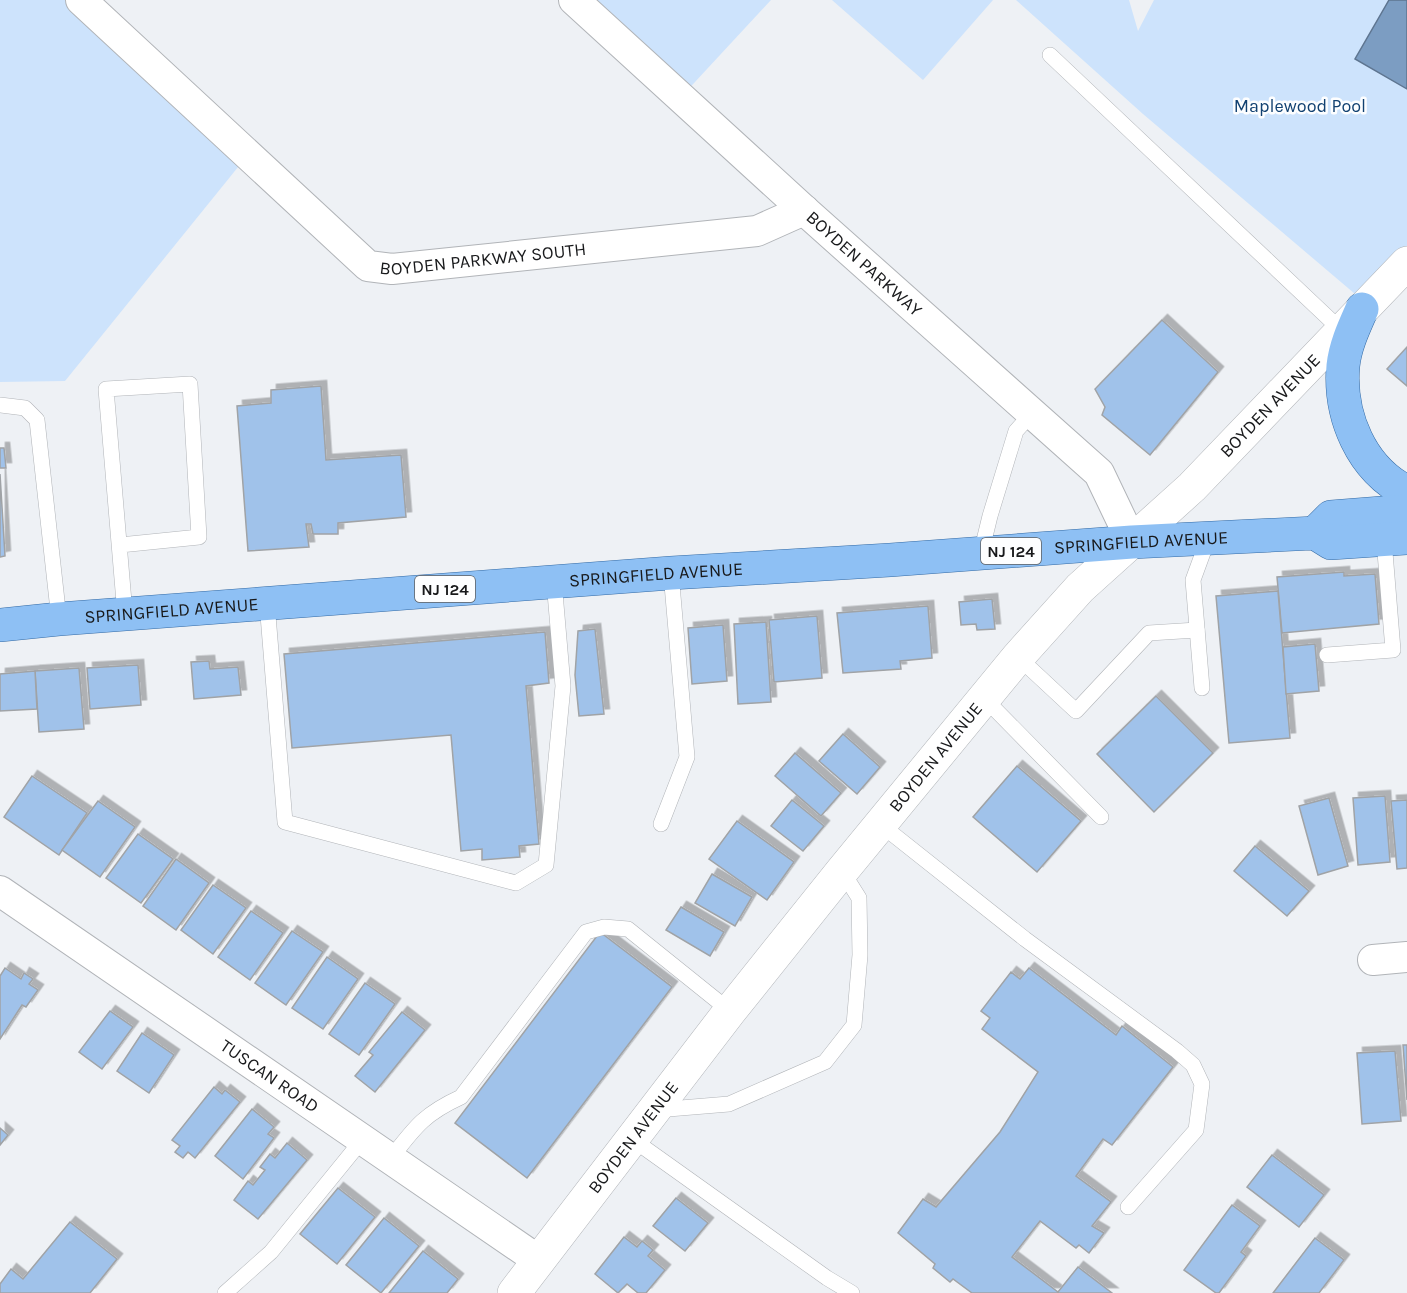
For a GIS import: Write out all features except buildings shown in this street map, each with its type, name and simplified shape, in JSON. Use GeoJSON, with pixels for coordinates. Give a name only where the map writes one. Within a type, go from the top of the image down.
{"type":"FeatureCollection","features":[{"type":"Feature","properties":{"kind":"main road"},"geometry":{"type":"LineString","coordinates":[[1351,319],[1343,365],[1343,394],[1350,423],[1362,450],[1379,473],[1407,492]]}},
{"type":"Feature","properties":{"kind":"main road"},"geometry":{"type":"LineString","coordinates":[[1315,533],[1331,518],[1407,511]]}},
{"type":"Feature","properties":{"kind":"main road","name":"SPRINGFIELD AVENUE"},"geometry":{"type":"LineString","coordinates":[[0,625],[554,581],[1132,542],[1315,533],[1331,543],[1396,539]]}},
{"type":"Feature","properties":{"kind":"street","name":"BOYDEN PARKWAY SOUTH"},"geometry":{"type":"LineString","coordinates":[[81,0],[368,266],[392,269],[757,231],[804,210]]}},
{"type":"Feature","properties":{"kind":"street","name":"BOYDEN PARKWAY"},"geometry":{"type":"LineString","coordinates":[[574,0],[804,210],[1099,473],[1132,542]]}},
{"type":"Feature","properties":{"kind":"street","name":"BOYDEN AVENUE"},"geometry":{"type":"LineString","coordinates":[[514,1293],[730,1011],[1018,657],[1080,588],[1192,487],[1407,263]]}},
{"type":"Feature","properties":{"kind":"street","name":"TUSCAN ROAD"},"geometry":{"type":"LineString","coordinates":[[0,891],[538,1260]]}},
{"type":"Feature","properties":{"kind":"street"},"geometry":{"type":"LineString","coordinates":[[1373,960],[1407,957]]}},
{"type":"Feature","properties":{"kind":"lane"},"geometry":{"type":"LineString","coordinates":[[1050,55],[1351,319]]}},
{"type":"Feature","properties":{"kind":"lane"},"geometry":{"type":"LineString","coordinates":[[120,545],[199,537],[189,384],[106,389],[125,614]]}},
{"type":"Feature","properties":{"kind":"lane"},"geometry":{"type":"LineString","coordinates":[[0,405],[25,408],[37,420],[59,619]]}},
{"type":"Feature","properties":{"kind":"lane"},"geometry":{"type":"LineString","coordinates":[[981,553],[1016,431],[1032,413]]}},
{"type":"Feature","properties":{"kind":"lane"},"geometry":{"type":"LineString","coordinates":[[1202,688],[1193,580],[1208,538]]}},
{"type":"Feature","properties":{"kind":"lane"},"geometry":{"type":"LineString","coordinates":[[1327,655],[1393,650],[1396,539]]}},
{"type":"Feature","properties":{"kind":"lane"},"geometry":{"type":"LineString","coordinates":[[661,824],[687,757],[671,573]]}},
{"type":"Feature","properties":{"kind":"lane"},"geometry":{"type":"LineString","coordinates":[[267,603],[285,822],[516,883],[546,865],[563,686],[554,581]]}},
{"type":"Feature","properties":{"kind":"lane"},"geometry":{"type":"LineString","coordinates":[[1018,657],[1076,711],[1149,633],[1197,630]]}},
{"type":"Feature","properties":{"kind":"lane"},"geometry":{"type":"LineString","coordinates":[[984,698],[1101,817]]}},
{"type":"Feature","properties":{"kind":"lane"},"geometry":{"type":"LineString","coordinates":[[880,824],[1025,939],[1193,1065],[1202,1084],[1196,1130],[1128,1207]]}},
{"type":"Feature","properties":{"kind":"lane"},"geometry":{"type":"LineString","coordinates":[[656,1110],[729,1104],[825,1062],[854,1025],[860,955],[859,898],[842,871]]}},
{"type":"Feature","properties":{"kind":"lane"},"geometry":{"type":"LineString","coordinates":[[391,1158],[421,1121],[441,1106],[461,1097],[586,932],[604,927],[628,929],[730,1011]]}},
{"type":"Feature","properties":{"kind":"lane"},"geometry":{"type":"LineString","coordinates":[[225,1293],[271,1252],[363,1139]]}},
{"type":"Feature","properties":{"kind":"lane"},"geometry":{"type":"LineString","coordinates":[[632,1139],[827,1278],[852,1293]]}},
{"type":"Feature","properties":{"kind":"green space"},"geometry":{"type":"Polygon","coordinates":[[[0,0],[82,0],[251,151],[65,381],[0,382],[0,0]]]}},
{"type":"Feature","properties":{"kind":"green space"},"geometry":{"type":"Polygon","coordinates":[[[576,0],[771,0],[682,96],[576,0]]]}},
{"type":"Feature","properties":{"kind":"green space"},"geometry":{"type":"Polygon","coordinates":[[[832,0],[993,0],[923,80],[832,0]]]}},
{"type":"Feature","properties":{"kind":"green space","name":"Maplewood Pool"},"geometry":{"type":"Polygon","coordinates":[[[1016,0],[1129,0],[1138,31],[1154,0],[1407,0],[1407,264],[1368,305],[1143,114],[1016,0]]]}},
{"type":"Feature","properties":{"kind":"shaded area"},"geometry":{"type":"Polygon","coordinates":[[[1389,0],[1407,0],[1407,89],[1355,59],[1389,0]]]}}]}
